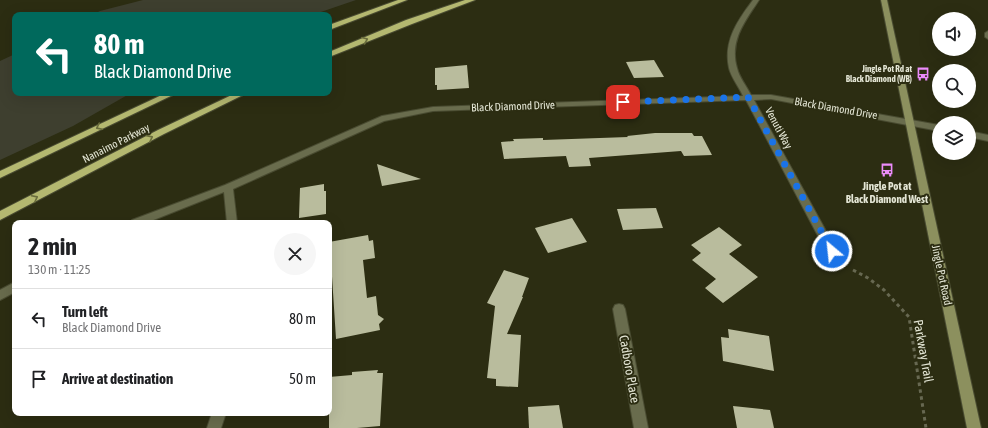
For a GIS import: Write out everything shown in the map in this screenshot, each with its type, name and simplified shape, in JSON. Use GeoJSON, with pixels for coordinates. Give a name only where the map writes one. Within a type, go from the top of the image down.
{"type":"FeatureCollection","features":[{"type":"Feature","properties":{"kind":"highway"},"geometry":{"type":"LineString","coordinates":[[332,27],[404,0]]}},
{"type":"Feature","properties":{"kind":"highway"},"geometry":{"type":"LineString","coordinates":[[332,54],[409,22],[472,0]]}},
{"type":"Feature","properties":{"kind":"highway","name":"Nanaimo Parkway"},"geometry":{"type":"LineString","coordinates":[[0,175],[167,96]]}},
{"type":"Feature","properties":{"kind":"highway","name":"Nanaimo Parkway"},"geometry":{"type":"LineString","coordinates":[[0,216],[162,132],[237,96]]}},
{"type":"Feature","properties":{"kind":"main road","name":"Jingle Pot Road"},"geometry":{"type":"LineString","coordinates":[[884,0],[974,428]]}},
{"type":"Feature","properties":{"kind":"street","name":"Venuti Way"},"geometry":{"type":"LineString","coordinates":[[756,0],[732,37],[730,54],[734,69],[839,265]]}},
{"type":"Feature","properties":{"kind":"street","name":"Black Diamond Drive"},"geometry":{"type":"LineString","coordinates":[[144,220],[228,187],[382,119],[433,109],[771,97],[910,122]]}},
{"type":"Feature","properties":{"kind":"street"},"geometry":{"type":"LineString","coordinates":[[910,122],[932,127]]}},
{"type":"Feature","properties":{"kind":"street"},"geometry":{"type":"LineString","coordinates":[[976,135],[988,138]]}},
{"type":"Feature","properties":{"kind":"street"},"geometry":{"type":"LineString","coordinates":[[228,187],[232,220]]}},
{"type":"Feature","properties":{"kind":"street"},"geometry":{"type":"LineString","coordinates":[[0,295],[12,289]]}},
{"type":"Feature","properties":{"kind":"street","name":"Cadboro Place"},"geometry":{"type":"LineString","coordinates":[[619,309],[641,428]]}},
{"type":"Feature","properties":{"kind":"street"},"geometry":{"type":"LineString","coordinates":[[214,428],[217,416]]}},
{"type":"Feature","properties":{"kind":"path","name":"Parkway Trail"},"geometry":{"type":"LineString","coordinates":[[839,265],[856,272],[880,288],[898,303],[909,317],[926,428]]}},
{"type":"Feature","properties":{"kind":"green space"},"geometry":{"type":"Polygon","coordinates":[[[143,0],[356,0],[321,12],[98,12],[143,0]]]}},
{"type":"Feature","properties":{"kind":"green space"},"geometry":{"type":"Polygon","coordinates":[[[12,55],[12,96],[126,96],[73,126],[0,160],[0,61],[12,55]]]}},
{"type":"Feature","properties":{"kind":"building"},"geometry":{"type":"Polygon","coordinates":[[[654,60],[664,77],[634,78],[626,62],[654,60]]]}},
{"type":"Feature","properties":{"kind":"building"},"geometry":{"type":"Polygon","coordinates":[[[467,65],[469,88],[437,90],[437,85],[435,85],[435,68],[467,65]]]}},
{"type":"Feature","properties":{"kind":"building"},"geometry":{"type":"Polygon","coordinates":[[[655,133],[692,133],[694,136],[702,136],[712,155],[684,156],[681,151],[589,158],[591,166],[569,167],[566,156],[504,159],[501,142],[514,141],[513,139],[543,138],[543,140],[628,137],[627,136],[655,133]]]}},
{"type":"Feature","properties":{"kind":"building"},"geometry":{"type":"Polygon","coordinates":[[[377,164],[421,179],[382,186],[377,164]]]}},
{"type":"Feature","properties":{"kind":"building"},"geometry":{"type":"Polygon","coordinates":[[[324,184],[324,191],[326,191],[326,214],[299,218],[300,188],[324,184]]]}},
{"type":"Feature","properties":{"kind":"building"},"geometry":{"type":"Polygon","coordinates":[[[656,208],[663,228],[623,230],[617,209],[656,208]]]}},
{"type":"Feature","properties":{"kind":"building"},"geometry":{"type":"Polygon","coordinates":[[[572,218],[587,242],[548,253],[535,228],[572,218]]]}},
{"type":"Feature","properties":{"kind":"building"},"geometry":{"type":"Polygon","coordinates":[[[719,227],[742,245],[729,254],[758,277],[723,303],[705,288],[716,279],[692,260],[701,253],[691,245],[719,227]]]}},
{"type":"Feature","properties":{"kind":"building"},"geometry":{"type":"Polygon","coordinates":[[[368,235],[369,241],[373,240],[375,258],[363,260],[367,298],[376,296],[378,315],[384,319],[379,324],[380,330],[336,339],[332,277],[332,241],[368,235]]]}},
{"type":"Feature","properties":{"kind":"building"},"geometry":{"type":"Polygon","coordinates":[[[504,270],[529,278],[523,297],[507,334],[521,335],[518,387],[496,386],[496,379],[487,378],[495,306],[487,303],[504,270]]]}},
{"type":"Feature","properties":{"kind":"building"},"geometry":{"type":"Polygon","coordinates":[[[728,329],[769,336],[774,371],[723,361],[721,337],[729,338],[728,329]]]}},
{"type":"Feature","properties":{"kind":"building"},"geometry":{"type":"Polygon","coordinates":[[[378,370],[377,373],[383,373],[380,426],[329,428],[329,416],[332,416],[332,377],[352,375],[352,372],[378,370]]]}},
{"type":"Feature","properties":{"kind":"building"},"geometry":{"type":"Polygon","coordinates":[[[559,405],[563,428],[529,428],[528,407],[559,405]]]}},
{"type":"Feature","properties":{"kind":"building"},"geometry":{"type":"Polygon","coordinates":[[[733,406],[770,410],[774,428],[737,428],[733,406]]]}},
{"type":"Feature","properties":{"kind":"place","name":"Jingle Pot Rd at Black Diamond (WB)"},"geometry":{"type":"Point","coordinates":[923,74]}},
{"type":"Feature","properties":{"kind":"place","name":"Jingle Pot at Black Diamond West"},"geometry":{"type":"Point","coordinates":[887,170]}},
{"type":"Feature","properties":{"kind":"route"},"geometry":{"type":"LineString","coordinates":[[623,102],[748,97],[832,251]]}}]}
